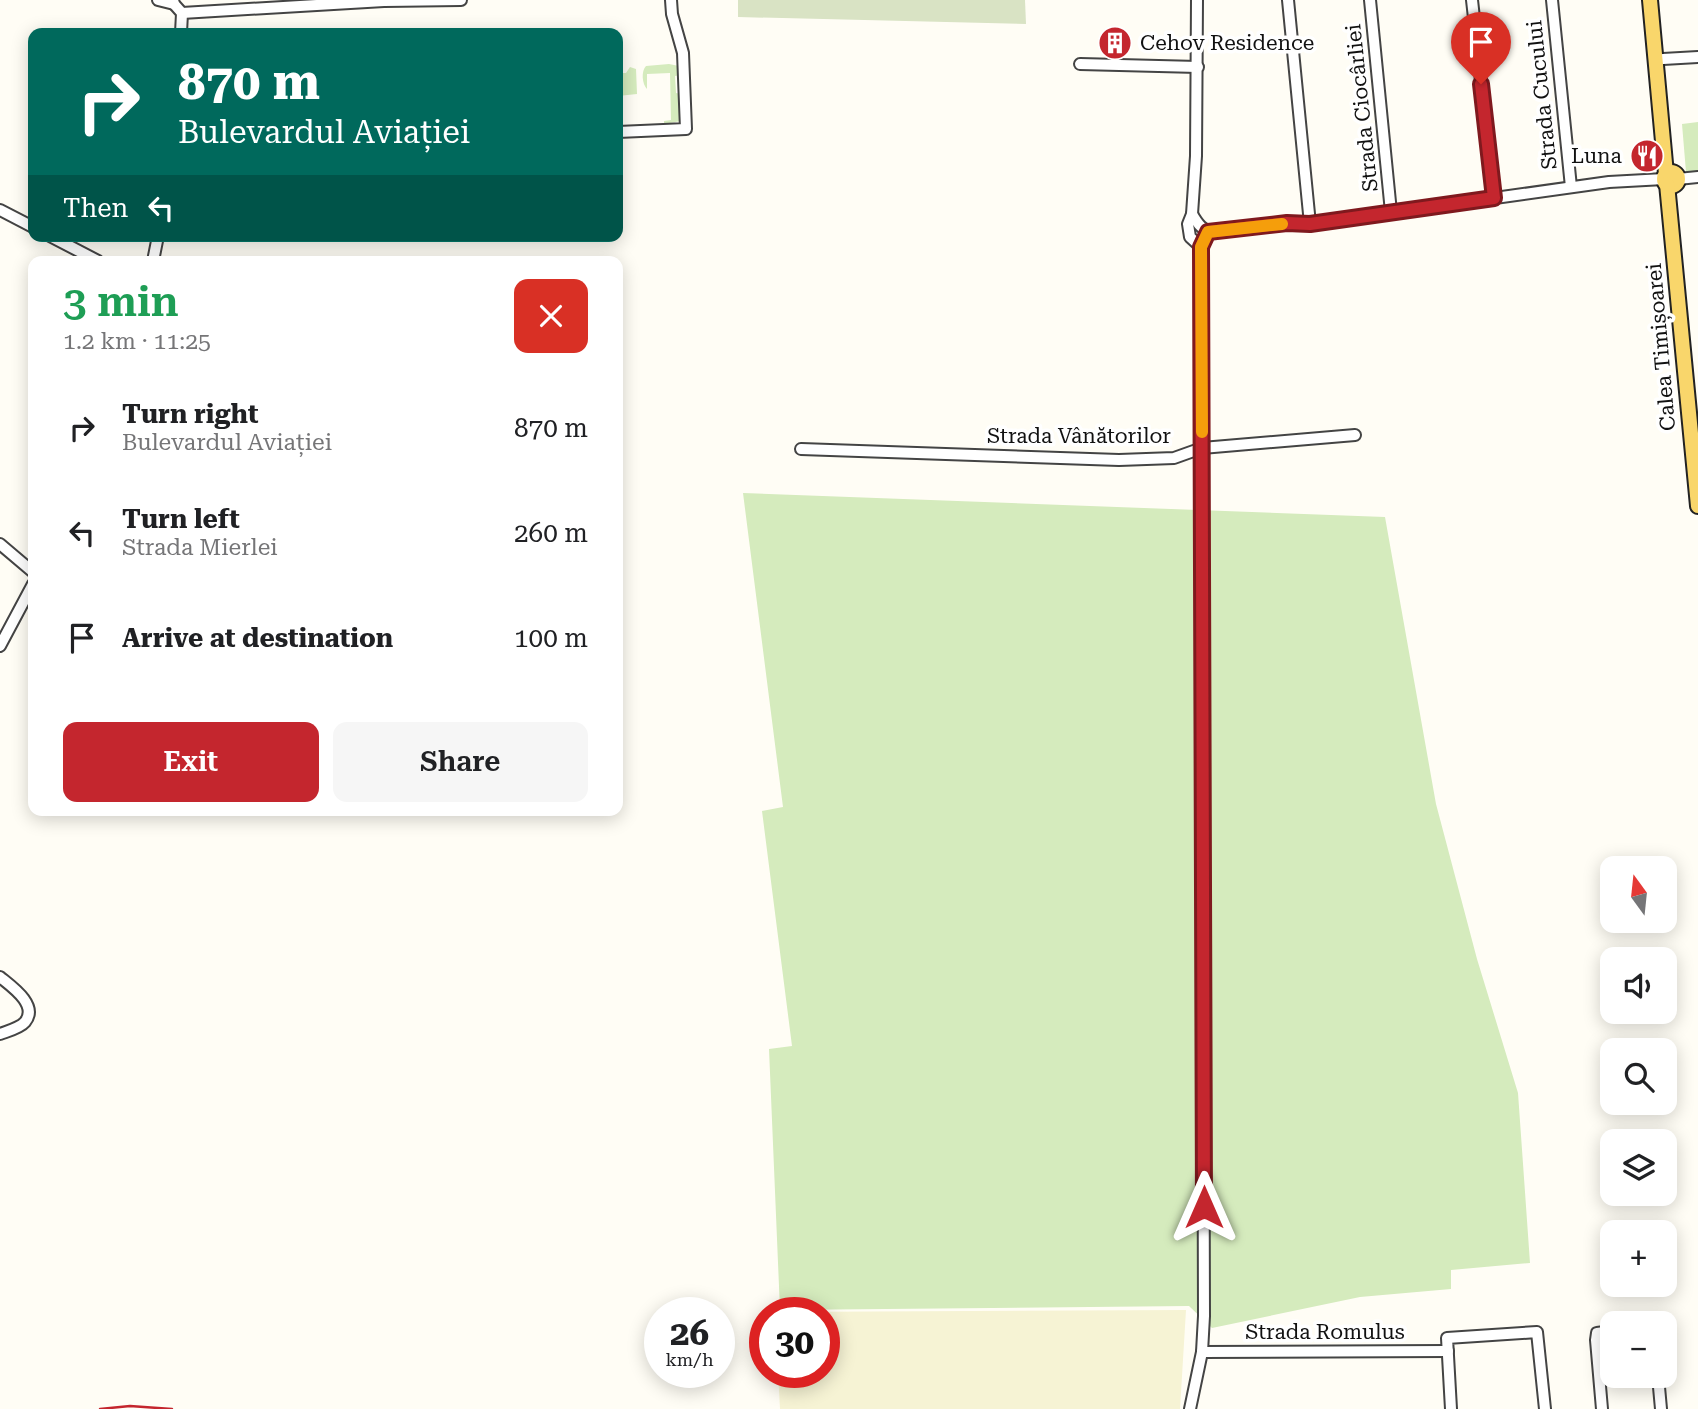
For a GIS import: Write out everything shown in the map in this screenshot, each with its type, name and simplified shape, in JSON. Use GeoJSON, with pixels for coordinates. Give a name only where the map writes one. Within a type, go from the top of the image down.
{"type":"FeatureCollection","features":[{"type":"Feature","properties":{"kind":"main road","name":"Calea Timișoarei"},"geometry":{"type":"LineString","coordinates":[[1650,0],[1698,438]]}},
{"type":"Feature","properties":{"kind":"main road","name":"Calea Timișoarei"},"geometry":{"type":"LineString","coordinates":[[1657,0],[1698,506]]}},
{"type":"Feature","properties":{"kind":"street"},"geometry":{"type":"LineString","coordinates":[[158,0],[176,6],[461,0]]}},
{"type":"Feature","properties":{"kind":"street"},"geometry":{"type":"LineString","coordinates":[[623,132],[686,129],[684,63],[671,0]]}},
{"type":"Feature","properties":{"kind":"street"},"geometry":{"type":"LineString","coordinates":[[1197,0],[1198,68],[1192,214],[1188,230],[1190,237],[1201,247]]}},
{"type":"Feature","properties":{"kind":"street"},"geometry":{"type":"LineString","coordinates":[[1288,0],[1310,224]]}},
{"type":"Feature","properties":{"kind":"street","name":"Strada Ciocârliei"},"geometry":{"type":"LineString","coordinates":[[1370,0],[1391,212]]}},
{"type":"Feature","properties":{"kind":"street"},"geometry":{"type":"LineString","coordinates":[[1472,0],[1494,198]]}},
{"type":"Feature","properties":{"kind":"street","name":"Strada Cucului"},"geometry":{"type":"LineString","coordinates":[[1552,0],[1571,187]]}},
{"type":"Feature","properties":{"kind":"street"},"geometry":{"type":"LineString","coordinates":[[176,6],[180,28]]}},
{"type":"Feature","properties":{"kind":"street"},"geometry":{"type":"LineString","coordinates":[[1663,59],[1698,57]]}},
{"type":"Feature","properties":{"kind":"street"},"geometry":{"type":"LineString","coordinates":[[1080,64],[1198,68]]}},
{"type":"Feature","properties":{"kind":"street"},"geometry":{"type":"LineString","coordinates":[[1192,214],[1199,226],[1208,232],[1287,223],[1310,224],[1609,181],[1698,177]]}},
{"type":"Feature","properties":{"kind":"street"},"geometry":{"type":"LineString","coordinates":[[0,211],[28,225]]}},
{"type":"Feature","properties":{"kind":"street"},"geometry":{"type":"LineString","coordinates":[[1190,1409],[1202,1352],[1201,247],[1208,232]]}},
{"type":"Feature","properties":{"kind":"street"},"geometry":{"type":"LineString","coordinates":[[62,242],[88,256]]}},
{"type":"Feature","properties":{"kind":"street","name":"Strada Vânătorilor"},"geometry":{"type":"LineString","coordinates":[[802,449],[1119,460],[1174,458],[1202,447],[1354,435]]}},
{"type":"Feature","properties":{"kind":"street"},"geometry":{"type":"LineString","coordinates":[[0,544],[28,568]]}},
{"type":"Feature","properties":{"kind":"street"},"geometry":{"type":"LineString","coordinates":[[0,646],[28,593]]}},
{"type":"Feature","properties":{"kind":"street"},"geometry":{"type":"LineString","coordinates":[[0,977],[23,998],[29,1014],[22,1025],[0,1034]]}},
{"type":"Feature","properties":{"kind":"street"},"geometry":{"type":"LineString","coordinates":[[1451,1409],[1447,1338],[1537,1332],[1545,1409]]}},
{"type":"Feature","properties":{"kind":"street"},"geometry":{"type":"LineString","coordinates":[[1600,1333],[1597,1333],[1596,1340],[1600,1386]]}},
{"type":"Feature","properties":{"kind":"street","name":"Strada Romulus"},"geometry":{"type":"LineString","coordinates":[[1202,1352],[1448,1352]]}},
{"type":"Feature","properties":{"kind":"street"},"geometry":{"type":"LineString","coordinates":[[1600,1388],[1602,1409]]}},
{"type":"Feature","properties":{"kind":"street"},"geometry":{"type":"LineString","coordinates":[[1659,1388],[1661,1409]]}},
{"type":"Feature","properties":{"kind":"shaded area"},"geometry":{"type":"Polygon","coordinates":[[[1186,1310],[1180,1409],[780,1409],[779,1388],[840,1388],[840,1312],[1186,1310]]]}},
{"type":"Feature","properties":{"kind":"green space"},"geometry":{"type":"Polygon","coordinates":[[[738,0],[1025,0],[1026,24],[738,17],[738,0]]]}},
{"type":"Feature","properties":{"kind":"green space"},"geometry":{"type":"Polygon","coordinates":[[[646,66],[679,66],[683,75],[675,76],[676,93],[681,94],[681,121],[664,124],[664,121],[671,120],[670,73],[647,74],[647,89],[643,74],[646,66]]]}},
{"type":"Feature","properties":{"kind":"green space"},"geometry":{"type":"Polygon","coordinates":[[[630,67],[636,69],[637,94],[623,95],[623,73],[630,67]]]}},
{"type":"Feature","properties":{"kind":"green space"},"geometry":{"type":"Polygon","coordinates":[[[1698,122],[1698,171],[1686,172],[1682,124],[1698,122]]]}},
{"type":"Feature","properties":{"kind":"green space"},"geometry":{"type":"Polygon","coordinates":[[[743,493],[1385,517],[1436,804],[1477,959],[1518,1093],[1530,1263],[1451,1270],[1451,1289],[1360,1297],[1212,1328],[1189,1306],[840,1309],[840,1297],[779,1297],[769,1049],[792,1046],[762,811],[783,807],[743,493]]]}},
{"type":"Feature","properties":{"kind":"railway"},"geometry":{"type":"LineString","coordinates":[[100,1409],[130,1406],[172,1409]]}},
{"type":"Feature","properties":{"kind":"slow traffic"},"geometry":{"type":"LineString","coordinates":[[1202,432],[1201,247],[1208,232],[1282,224]]}},
{"type":"Feature","properties":{"kind":"place","name":"Cehov Residence"},"geometry":{"type":"Point","coordinates":[1115,43]}},
{"type":"Feature","properties":{"kind":"place","name":"Luna"},"geometry":{"type":"Point","coordinates":[1647,156]}},
{"type":"Feature","properties":{"kind":"route"},"geometry":{"type":"LineString","coordinates":[[1204,1207],[1201,247],[1208,232],[1287,223],[1310,224],[1494,198],[1481,84]]}}]}
